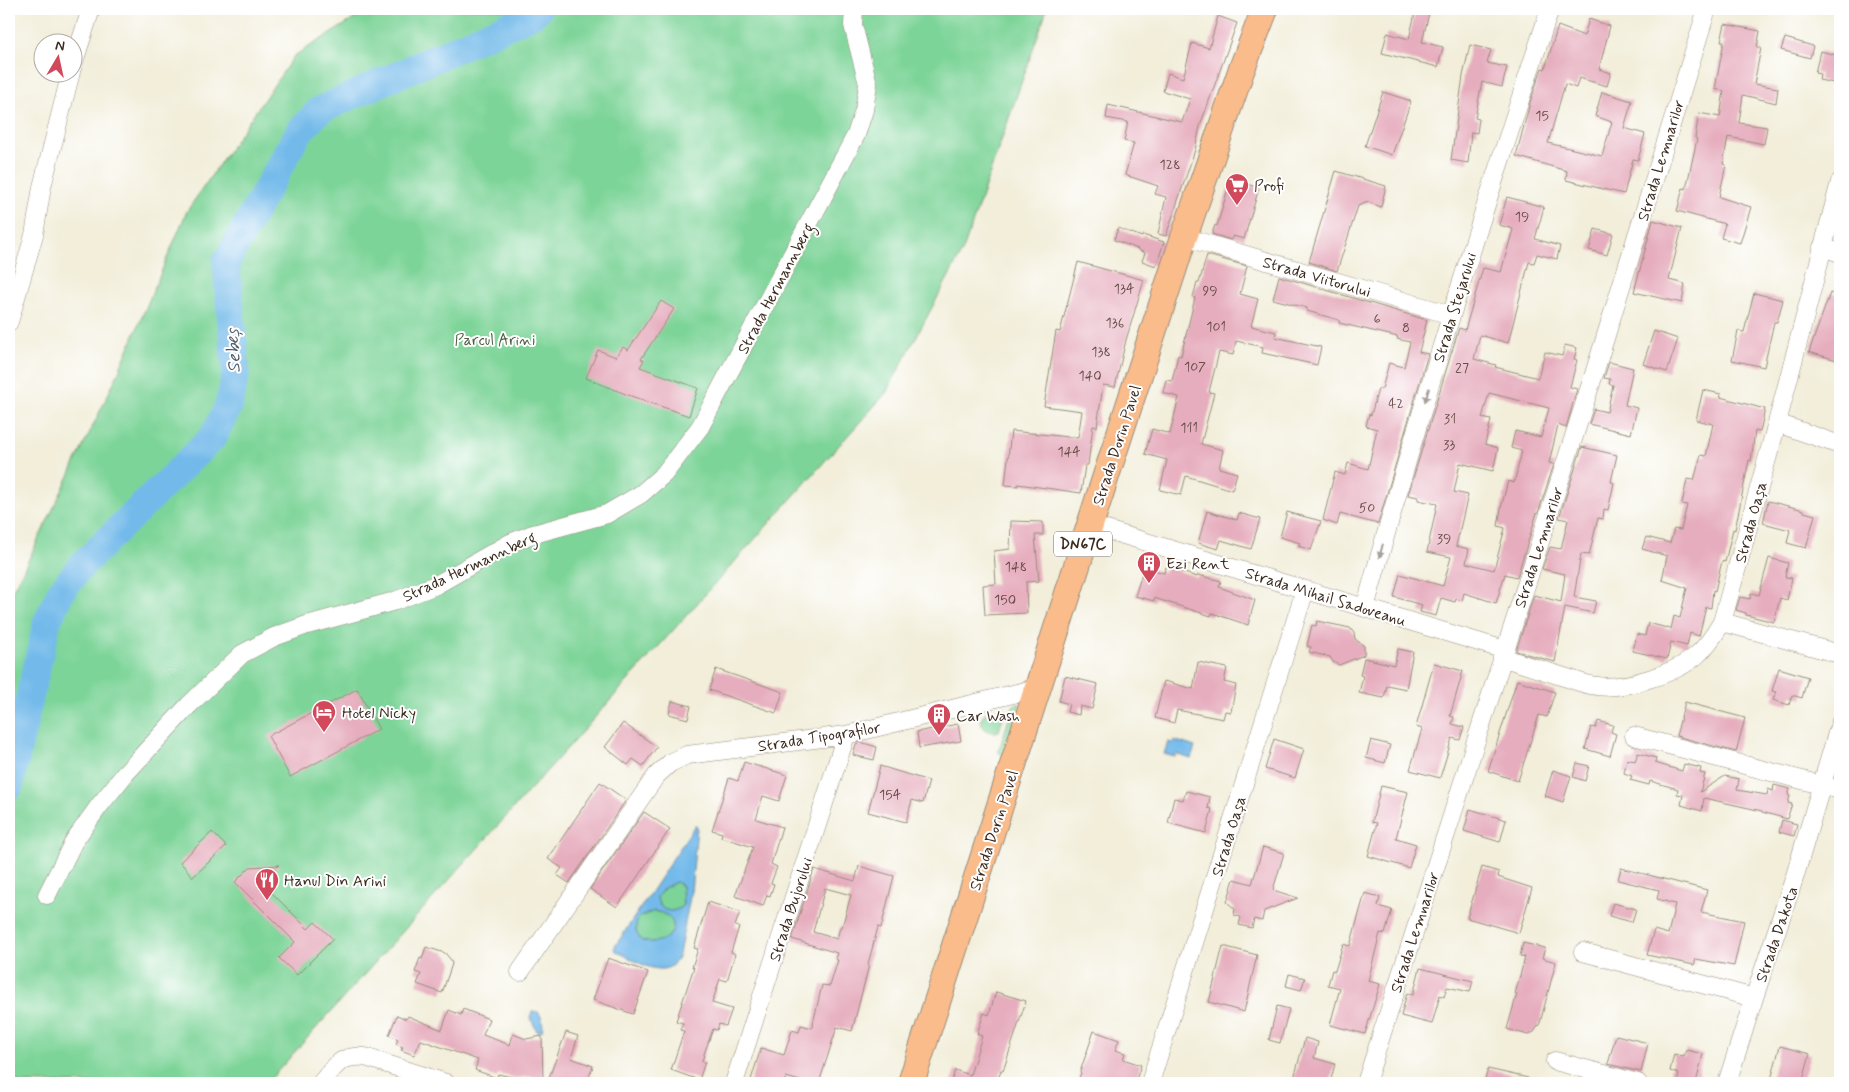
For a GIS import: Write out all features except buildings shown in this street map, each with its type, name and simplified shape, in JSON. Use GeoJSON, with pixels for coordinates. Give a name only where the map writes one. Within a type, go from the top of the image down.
{"type":"FeatureCollection","features":[{"type":"Feature","properties":{"kind":"main road","name":"Strada Dorin Pavel"},"geometry":{"type":"LineString","coordinates":[[911,1083],[1184,237],[1265,9]]}},
{"type":"Feature","properties":{"kind":"street"},"geometry":{"type":"LineString","coordinates":[[82,37],[91,9]]}},
{"type":"Feature","properties":{"kind":"street","name":"Strada Hermannberg"},"geometry":{"type":"LineString","coordinates":[[47,895],[74,840],[104,799],[189,705],[242,654],[274,637],[307,624],[394,601],[436,585],[510,543],[530,535],[608,514],[641,494],[664,474],[700,427],[856,135],[864,110],[868,84],[853,25],[854,9]]}},
{"type":"Feature","properties":{"kind":"street","name":"Strada Stejarului"},"geometry":{"type":"LineString","coordinates":[[1366,608],[1391,515],[1451,315],[1550,9]]}},
{"type":"Feature","properties":{"kind":"street","name":"Strada Lemnarilor"},"geometry":{"type":"LineString","coordinates":[[1366,1083],[1594,374],[1707,9]]}},
{"type":"Feature","properties":{"kind":"street"},"geometry":{"type":"LineString","coordinates":[[9,322],[34,235],[42,187],[68,82]]}},
{"type":"Feature","properties":{"kind":"street","name":"Strada Oașa"},"geometry":{"type":"LineString","coordinates":[[1503,654],[1584,684],[1622,686],[1660,675],[1696,656],[1708,643],[1722,622],[1777,423],[1840,182]]}},
{"type":"Feature","properties":{"kind":"street","name":"Strada Viitorului"},"geometry":{"type":"LineString","coordinates":[[1184,237],[1451,315]]}},
{"type":"Feature","properties":{"kind":"street"},"geometry":{"type":"LineString","coordinates":[[1822,247],[1840,253]]}},
{"type":"Feature","properties":{"kind":"street"},"geometry":{"type":"LineString","coordinates":[[1777,423],[1840,445]]}},
{"type":"Feature","properties":{"kind":"street","name":"Strada Mihail Sadoveanu"},"geometry":{"type":"LineString","coordinates":[[1090,525],[1366,608],[1503,654]]}},
{"type":"Feature","properties":{"kind":"street","name":"Strada Oașa"},"geometry":{"type":"LineString","coordinates":[[1150,1083],[1305,590]]}},
{"type":"Feature","properties":{"kind":"street"},"geometry":{"type":"LineString","coordinates":[[1722,622],[1840,654]]}},
{"type":"Feature","properties":{"kind":"street","name":"Strada Tipografilor"},"geometry":{"type":"LineString","coordinates":[[520,972],[656,776],[670,763],[687,755],[846,735],[1037,688]]}},
{"type":"Feature","properties":{"kind":"street","name":"Strada Dakota"},"geometry":{"type":"LineString","coordinates":[[1583,952],[1754,998],[1794,879],[1840,723]]}},
{"type":"Feature","properties":{"kind":"street","name":"Strada Bujorului"},"geometry":{"type":"LineString","coordinates":[[734,1083],[846,735]]}},
{"type":"Feature","properties":{"kind":"street"},"geometry":{"type":"LineString","coordinates":[[1634,736],[1840,790]]}},
{"type":"Feature","properties":{"kind":"street"},"geometry":{"type":"LineString","coordinates":[[1728,1083],[1754,998]]}},
{"type":"Feature","properties":{"kind":"street"},"geometry":{"type":"LineString","coordinates":[[321,1083],[342,1060],[351,1056],[365,1057],[446,1083]]}},
{"type":"Feature","properties":{"kind":"street"},"geometry":{"type":"LineString","coordinates":[[1555,1061],[1638,1083]]}},
{"type":"Feature","properties":{"kind":"green space","name":"Parcul Arini"},"geometry":{"type":"Polygon","coordinates":[[[370,9],[1047,9],[963,250],[886,393],[267,1083],[9,1083],[9,597],[116,378],[187,211],[294,56],[370,9]]]}},
{"type":"Feature","properties":{"kind":"green space"},"geometry":{"type":"Polygon","coordinates":[[[1017,703],[1020,704],[1004,756],[999,753],[999,750],[1013,706],[1017,703]]]}},
{"type":"Feature","properties":{"kind":"green space"},"geometry":{"type":"Polygon","coordinates":[[[1005,710],[999,731],[990,732],[985,729],[981,721],[983,715],[987,712],[1005,710]]]}},
{"type":"Feature","properties":{"kind":"green space"},"geometry":{"type":"Polygon","coordinates":[[[676,882],[682,886],[683,905],[671,911],[663,909],[657,897],[664,888],[676,882]]]}},
{"type":"Feature","properties":{"kind":"green space"},"geometry":{"type":"Polygon","coordinates":[[[654,911],[665,914],[671,919],[674,925],[673,931],[662,940],[653,942],[642,941],[636,930],[637,921],[639,917],[654,911]]]}},
{"type":"Feature","properties":{"kind":"water"},"geometry":{"type":"Polygon","coordinates":[[[1174,740],[1195,747],[1191,759],[1176,754],[1175,757],[1164,754],[1168,742],[1173,743],[1174,740]]]}},
{"type":"Feature","properties":{"kind":"water"},"geometry":{"type":"Polygon","coordinates":[[[695,825],[697,827],[691,892],[679,954],[674,963],[668,968],[651,968],[616,951],[614,948],[695,825]],[[676,882],[664,888],[657,897],[663,909],[671,911],[683,905],[682,886],[676,882]],[[654,911],[639,917],[637,921],[636,930],[642,941],[653,942],[662,940],[669,936],[672,930],[671,919],[664,914],[654,911]]]}},
{"type":"Feature","properties":{"kind":"water"},"geometry":{"type":"Polygon","coordinates":[[[533,1011],[538,1012],[541,1016],[542,1031],[537,1031],[530,1017],[533,1011]]]}},
{"type":"Feature","properties":{"kind":"waterway","name":"Sebeș"},"geometry":{"type":"LineString","coordinates":[[9,787],[47,622],[61,591],[83,564],[213,437],[229,405],[236,372],[226,262],[299,132],[320,110],[531,15],[538,9]]}},
{"type":"Feature","properties":{"kind":"place","name":"Profi"},"geometry":{"type":"Point","coordinates":[1237,206]}},
{"type":"Feature","properties":{"kind":"place","name":"Ezi Rent"},"geometry":{"type":"Point","coordinates":[1149,584]}},
{"type":"Feature","properties":{"kind":"place","name":"Hotel Nicky"},"geometry":{"type":"Point","coordinates":[324,733]}},
{"type":"Feature","properties":{"kind":"place","name":"Car Wash"},"geometry":{"type":"Point","coordinates":[939,736]}},
{"type":"Feature","properties":{"kind":"place","name":"Hanul Din Arini"},"geometry":{"type":"Point","coordinates":[267,901]}}]}
